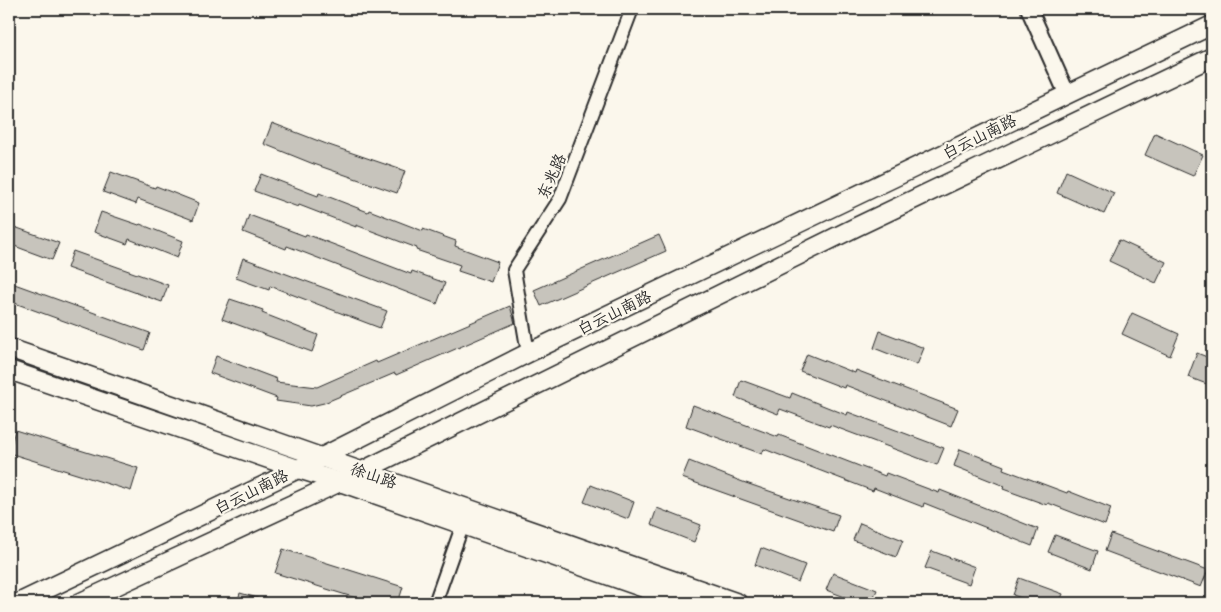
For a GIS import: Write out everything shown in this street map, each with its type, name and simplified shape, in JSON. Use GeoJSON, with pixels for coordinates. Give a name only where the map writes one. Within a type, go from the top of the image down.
{"type":"FeatureCollection","features":[{"type":"Feature","properties":{"kind":"main road","name":"白云山南路"},"geometry":{"type":"LineString","coordinates":[[18,603],[298,469],[528,353],[1212,25]]}},
{"type":"Feature","properties":{"kind":"main road","name":"白云山南路"},"geometry":{"type":"LineString","coordinates":[[78,603],[340,482],[802,253],[1212,57]]}},
{"type":"Feature","properties":{"kind":"main road","name":"徐山路"},"geometry":{"type":"LineString","coordinates":[[9,348],[738,603]]}},
{"type":"Feature","properties":{"kind":"main road","name":"徐山路"},"geometry":{"type":"LineString","coordinates":[[9,370],[463,524],[687,603]]}},
{"type":"Feature","properties":{"kind":"street","name":"东兆路"},"geometry":{"type":"LineString","coordinates":[[528,353],[514,270],[560,199],[586,135],[632,9]]}},
{"type":"Feature","properties":{"kind":"street"},"geometry":{"type":"LineString","coordinates":[[1029,9],[1067,94]]}},
{"type":"Feature","properties":{"kind":"street"},"geometry":{"type":"LineString","coordinates":[[435,603],[463,524]]}},
{"type":"Feature","properties":{"kind":"building"},"geometry":{"type":"Polygon","coordinates":[[[272,123],[405,171],[397,193],[311,163],[264,144],[272,123]]]}},
{"type":"Feature","properties":{"kind":"building"},"geometry":{"type":"Polygon","coordinates":[[[1155,133],[1203,155],[1193,176],[1145,155],[1155,133]]]}},
{"type":"Feature","properties":{"kind":"building"},"geometry":{"type":"Polygon","coordinates":[[[1066,171],[1114,193],[1104,214],[1057,193],[1066,171]]]}},
{"type":"Feature","properties":{"kind":"building"},"geometry":{"type":"Polygon","coordinates":[[[111,172],[155,188],[156,186],[199,203],[193,220],[138,199],[136,204],[103,192],[111,172]]]}},
{"type":"Feature","properties":{"kind":"building"},"geometry":{"type":"Polygon","coordinates":[[[261,174],[318,196],[319,193],[368,212],[369,210],[423,231],[423,229],[456,241],[455,246],[498,262],[491,282],[458,271],[460,265],[416,250],[417,248],[299,205],[298,207],[254,191],[261,174]]]}},
{"type":"Feature","properties":{"kind":"building"},"geometry":{"type":"Polygon","coordinates":[[[101,212],[140,224],[183,241],[177,258],[129,239],[127,244],[94,232],[101,212]]]}},
{"type":"Feature","properties":{"kind":"building"},"geometry":{"type":"Polygon","coordinates":[[[249,215],[305,236],[306,234],[411,274],[412,271],[445,283],[437,304],[287,246],[286,249],[243,232],[249,215]]]}},
{"type":"Feature","properties":{"kind":"building"},"geometry":{"type":"Polygon","coordinates":[[[9,225],[59,243],[52,260],[9,244],[9,225]]]}},
{"type":"Feature","properties":{"kind":"building"},"geometry":{"type":"Polygon","coordinates":[[[659,235],[666,251],[541,306],[534,290],[659,235]]]}},
{"type":"Feature","properties":{"kind":"building"},"geometry":{"type":"Polygon","coordinates":[[[1119,240],[1166,262],[1156,283],[1109,261],[1119,240]]]}},
{"type":"Feature","properties":{"kind":"building"},"geometry":{"type":"Polygon","coordinates":[[[73,251],[168,285],[162,302],[67,268],[73,251]]]}},
{"type":"Feature","properties":{"kind":"building"},"geometry":{"type":"Polygon","coordinates":[[[243,258],[387,311],[380,328],[270,286],[269,290],[236,278],[243,258]]]}},
{"type":"Feature","properties":{"kind":"building"},"geometry":{"type":"Polygon","coordinates":[[[9,282],[150,333],[144,350],[9,301],[9,282]]]}},
{"type":"Feature","properties":{"kind":"building"},"geometry":{"type":"Polygon","coordinates":[[[230,299],[263,310],[262,313],[318,335],[312,352],[222,319],[230,299]]]}},
{"type":"Feature","properties":{"kind":"building"},"geometry":{"type":"Polygon","coordinates":[[[510,306],[515,323],[396,375],[395,373],[324,403],[311,406],[276,401],[277,398],[210,373],[216,356],[277,379],[276,382],[317,387],[510,306]]]}},
{"type":"Feature","properties":{"kind":"building"},"geometry":{"type":"Polygon","coordinates":[[[1132,313],[1179,334],[1170,356],[1122,334],[1132,313]]]}},
{"type":"Feature","properties":{"kind":"building"},"geometry":{"type":"Polygon","coordinates":[[[880,331],[924,348],[917,365],[874,348],[880,331]]]}},
{"type":"Feature","properties":{"kind":"building"},"geometry":{"type":"Polygon","coordinates":[[[1197,353],[1212,359],[1212,386],[1188,377],[1197,353]]]}},
{"type":"Feature","properties":{"kind":"building"},"geometry":{"type":"Polygon","coordinates":[[[807,354],[855,373],[856,370],[958,409],[951,426],[845,385],[844,388],[800,371],[807,354]]]}},
{"type":"Feature","properties":{"kind":"building"},"geometry":{"type":"Polygon","coordinates":[[[741,380],[790,398],[792,393],[847,415],[848,412],[944,448],[937,465],[830,425],[829,427],[780,409],[778,414],[735,397],[741,380]]]}},
{"type":"Feature","properties":{"kind":"building"},"geometry":{"type":"Polygon","coordinates":[[[693,405],[778,437],[779,435],[885,476],[886,473],[939,493],[940,490],[1038,529],[1032,546],[924,503],[923,507],[874,488],[873,491],[764,449],[762,454],[686,426],[693,405]]]}},
{"type":"Feature","properties":{"kind":"building"},"geometry":{"type":"Polygon","coordinates":[[[15,430],[138,468],[131,491],[9,453],[15,430]]]}},
{"type":"Feature","properties":{"kind":"building"},"geometry":{"type":"Polygon","coordinates":[[[960,449],[1004,466],[1003,469],[1111,508],[1105,525],[1048,503],[1047,505],[1003,489],[1004,486],[954,466],[960,449]]]}},
{"type":"Feature","properties":{"kind":"building"},"geometry":{"type":"Polygon","coordinates":[[[689,461],[839,515],[833,532],[682,478],[689,461]]]}},
{"type":"Feature","properties":{"kind":"building"},"geometry":{"type":"Polygon","coordinates":[[[591,485],[634,502],[628,519],[584,502],[591,485]]]}},
{"type":"Feature","properties":{"kind":"building"},"geometry":{"type":"Polygon","coordinates":[[[657,508],[701,525],[694,542],[651,525],[657,508]]]}},
{"type":"Feature","properties":{"kind":"building"},"geometry":{"type":"Polygon","coordinates":[[[860,523],[903,540],[896,557],[853,540],[860,523]]]}},
{"type":"Feature","properties":{"kind":"building"},"geometry":{"type":"Polygon","coordinates":[[[1111,534],[1208,570],[1201,587],[1105,551],[1111,534]]]}},
{"type":"Feature","properties":{"kind":"building"},"geometry":{"type":"Polygon","coordinates":[[[1055,535],[1098,551],[1092,569],[1048,552],[1055,535]]]}},
{"type":"Feature","properties":{"kind":"building"},"geometry":{"type":"Polygon","coordinates":[[[761,548],[805,565],[798,582],[755,565],[761,548]]]}},
{"type":"Feature","properties":{"kind":"building"},"geometry":{"type":"Polygon","coordinates":[[[283,549],[403,587],[398,603],[372,603],[275,573],[283,549]]]}},
{"type":"Feature","properties":{"kind":"building"},"geometry":{"type":"Polygon","coordinates":[[[932,551],[975,567],[969,584],[925,568],[932,551]]]}},
{"type":"Feature","properties":{"kind":"building"},"geometry":{"type":"Polygon","coordinates":[[[833,573],[877,590],[871,603],[861,603],[826,590],[833,573]]]}},
{"type":"Feature","properties":{"kind":"building"},"geometry":{"type":"Polygon","coordinates":[[[1019,578],[1063,594],[1059,603],[1035,603],[1013,595],[1019,578]]]}},
{"type":"Feature","properties":{"kind":"building"},"geometry":{"type":"Polygon","coordinates":[[[240,593],[268,601],[268,603],[237,603],[240,593]]]}}]}
